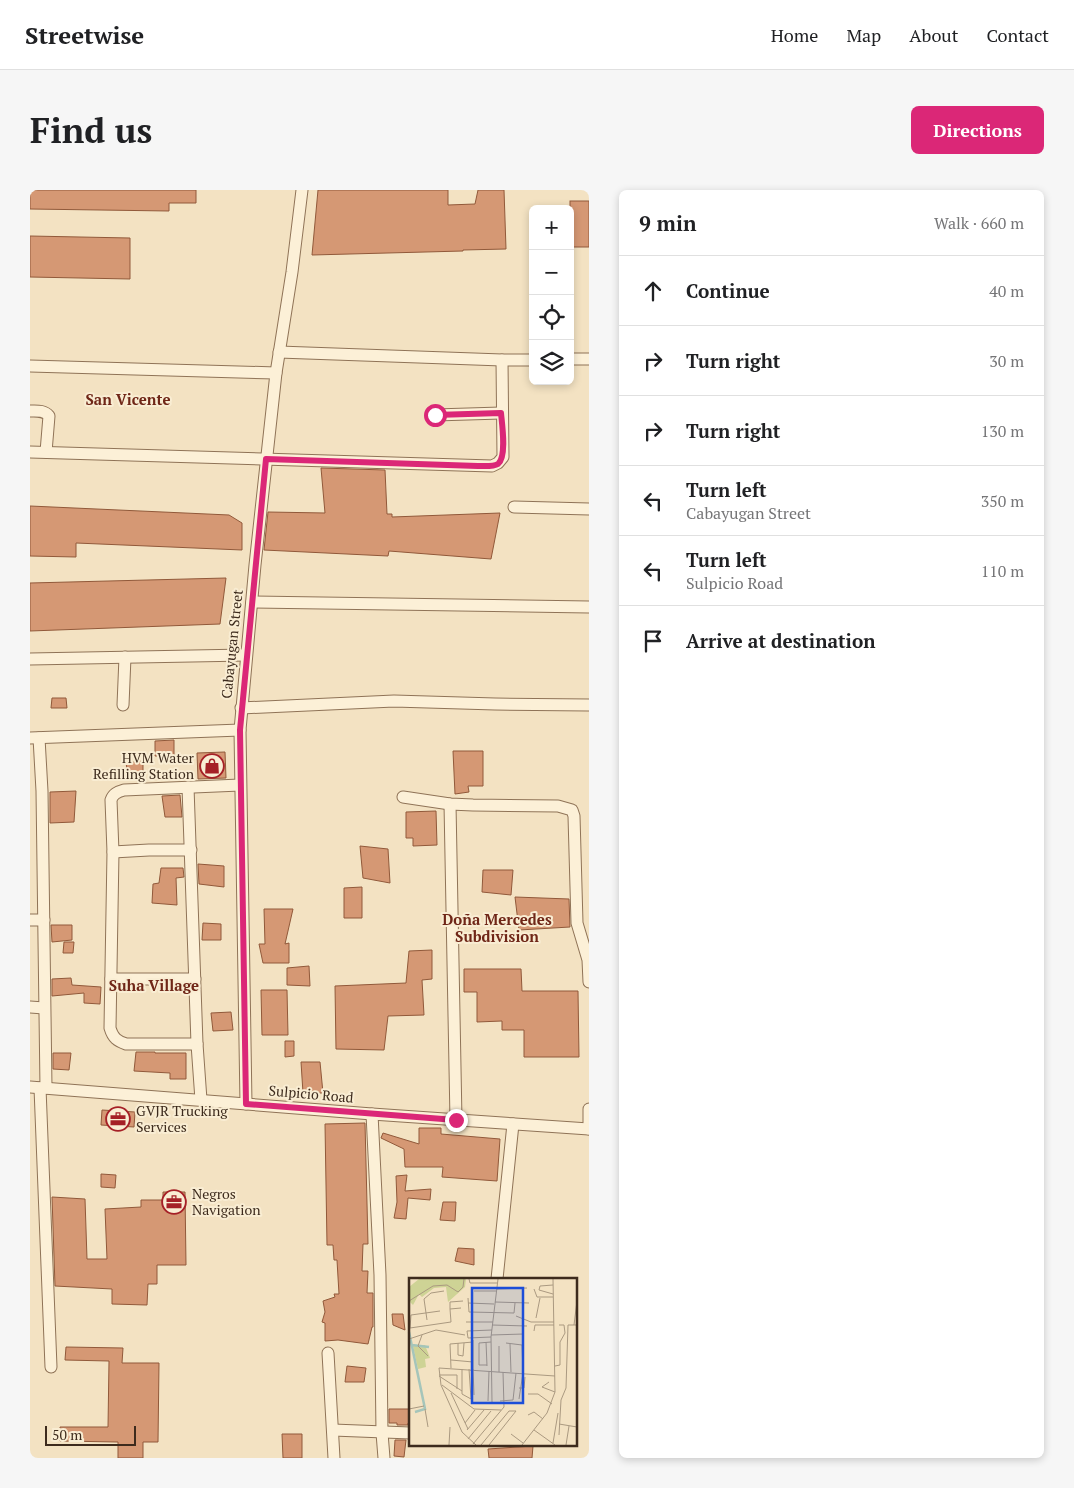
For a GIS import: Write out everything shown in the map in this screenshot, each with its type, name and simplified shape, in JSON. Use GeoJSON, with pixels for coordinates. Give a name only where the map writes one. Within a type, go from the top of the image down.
{"type":"FeatureCollection","features":[{"type":"Feature","properties":{"kind":"street","name":"Cabayugan Street"},"geometry":{"type":"LineString","coordinates":[[246,1104],[240,785],[241,708],[276,373],[292,272],[302,190]]}},
{"type":"Feature","properties":{"kind":"street"},"geometry":{"type":"LineString","coordinates":[[279,352],[529,360]]}},
{"type":"Feature","properties":{"kind":"street"},"geometry":{"type":"LineString","coordinates":[[574,359],[589,359]]}},
{"type":"Feature","properties":{"kind":"street"},"geometry":{"type":"LineString","coordinates":[[30,452],[492,466],[498,464],[503,457],[501,413],[502,360]]}},
{"type":"Feature","properties":{"kind":"street"},"geometry":{"type":"LineString","coordinates":[[30,366],[276,373]]}},
{"type":"Feature","properties":{"kind":"street"},"geometry":{"type":"LineString","coordinates":[[30,411],[42,411],[49,416],[46,452]]}},
{"type":"Feature","properties":{"kind":"street"},"geometry":{"type":"LineString","coordinates":[[435,415],[501,413]]}},
{"type":"Feature","properties":{"kind":"street"},"geometry":{"type":"LineString","coordinates":[[514,508],[589,509]]}},
{"type":"Feature","properties":{"kind":"street"},"geometry":{"type":"LineString","coordinates":[[252,602],[589,608]]}},
{"type":"Feature","properties":{"kind":"street"},"geometry":{"type":"LineString","coordinates":[[30,659],[246,655]]}},
{"type":"Feature","properties":{"kind":"street"},"geometry":{"type":"LineString","coordinates":[[123,705],[125,657]]}},
{"type":"Feature","properties":{"kind":"street"},"geometry":{"type":"LineString","coordinates":[[241,708],[394,701],[589,705]]}},
{"type":"Feature","properties":{"kind":"street"},"geometry":{"type":"LineString","coordinates":[[50,1367],[39,1088],[44,1008],[44,920],[42,856],[36,791],[35,738],[240,730]]}},
{"type":"Feature","properties":{"kind":"street"},"geometry":{"type":"LineString","coordinates":[[197,1044],[126,1044],[115,1039],[110,1028],[113,852],[110,800],[113,795],[124,790],[240,785]]}},
{"type":"Feature","properties":{"kind":"street"},"geometry":{"type":"LineString","coordinates":[[188,787],[197,1044],[201,1100]]}},
{"type":"Feature","properties":{"kind":"street"},"geometry":{"type":"LineString","coordinates":[[403,797],[450,804],[558,806],[572,810],[574,816],[576,923],[588,960],[589,982]]}},
{"type":"Feature","properties":{"kind":"street"},"geometry":{"type":"LineString","coordinates":[[450,804],[456,1120]]}},
{"type":"Feature","properties":{"kind":"street"},"geometry":{"type":"LineString","coordinates":[[113,852],[190,850]]}},
{"type":"Feature","properties":{"kind":"street"},"geometry":{"type":"LineString","coordinates":[[30,857],[42,856]]}},
{"type":"Feature","properties":{"kind":"street"},"geometry":{"type":"LineString","coordinates":[[30,920],[44,920]]}},
{"type":"Feature","properties":{"kind":"street"},"geometry":{"type":"LineString","coordinates":[[110,979],[195,979]]}},
{"type":"Feature","properties":{"kind":"street"},"geometry":{"type":"LineString","coordinates":[[30,1007],[44,1008]]}},
{"type":"Feature","properties":{"kind":"street","name":"Sulpicio Road"},"geometry":{"type":"LineString","coordinates":[[39,1088],[589,1129]]}},
{"type":"Feature","properties":{"kind":"street"},"geometry":{"type":"LineString","coordinates":[[589,1109],[589,1129]]}},
{"type":"Feature","properties":{"kind":"street"},"geometry":{"type":"LineString","coordinates":[[372,1114],[380,1275],[384,1458]]}},
{"type":"Feature","properties":{"kind":"street"},"geometry":{"type":"LineString","coordinates":[[497,1278],[513,1124]]}},
{"type":"Feature","properties":{"kind":"street"},"geometry":{"type":"LineString","coordinates":[[328,1353],[334,1458]]}},
{"type":"Feature","properties":{"kind":"street"},"geometry":{"type":"LineString","coordinates":[[333,1430],[409,1433]]}},
{"type":"Feature","properties":{"kind":"building"},"geometry":{"type":"Polygon","coordinates":[[[30,190],[196,190],[196,203],[169,203],[169,211],[30,209],[30,190]]]}},
{"type":"Feature","properties":{"kind":"building"},"geometry":{"type":"Polygon","coordinates":[[[318,190],[448,190],[448,205],[475,204],[478,190],[504,190],[506,249],[312,255],[318,190]]]}},
{"type":"Feature","properties":{"kind":"building"},"geometry":{"type":"Polygon","coordinates":[[[570,201],[589,201],[589,247],[574,247],[574,205],[570,205],[570,201]]]}},
{"type":"Feature","properties":{"kind":"building"},"geometry":{"type":"Polygon","coordinates":[[[30,236],[130,238],[130,279],[30,277],[30,236]]]}},
{"type":"Feature","properties":{"kind":"building"},"geometry":{"type":"Polygon","coordinates":[[[321,468],[385,470],[387,514],[392,514],[392,517],[500,513],[491,559],[389,551],[388,556],[264,550],[268,512],[325,513],[321,468]]]}},
{"type":"Feature","properties":{"kind":"building"},"geometry":{"type":"Polygon","coordinates":[[[30,506],[229,515],[242,523],[242,550],[76,543],[76,557],[30,556],[30,506]]]}},
{"type":"Feature","properties":{"kind":"building"},"geometry":{"type":"Polygon","coordinates":[[[226,578],[220,624],[30,631],[30,583],[226,578]]]}},
{"type":"Feature","properties":{"kind":"building"},"geometry":{"type":"Polygon","coordinates":[[[52,698],[66,698],[67,708],[51,708],[52,698]]]}},
{"type":"Feature","properties":{"kind":"building"},"geometry":{"type":"Polygon","coordinates":[[[174,740],[174,756],[155,756],[155,741],[174,740]]]}},
{"type":"Feature","properties":{"kind":"building"},"geometry":{"type":"Polygon","coordinates":[[[453,751],[483,751],[483,786],[468,786],[469,792],[455,794],[453,751]]]}},
{"type":"Feature","properties":{"kind":"building"},"geometry":{"type":"Polygon","coordinates":[[[225,752],[226,778],[198,779],[197,753],[225,752]]]}},
{"type":"Feature","properties":{"kind":"building"},"geometry":{"type":"Polygon","coordinates":[[[143,761],[143,781],[129,780],[126,763],[143,761]]]}},
{"type":"Feature","properties":{"kind":"building"},"geometry":{"type":"Polygon","coordinates":[[[76,791],[74,822],[50,823],[50,792],[76,791]]]}},
{"type":"Feature","properties":{"kind":"building"},"geometry":{"type":"Polygon","coordinates":[[[180,795],[182,817],[165,817],[162,796],[180,795]]]}},
{"type":"Feature","properties":{"kind":"building"},"geometry":{"type":"Polygon","coordinates":[[[436,811],[437,845],[413,846],[413,838],[406,838],[406,812],[436,811]]]}},
{"type":"Feature","properties":{"kind":"building"},"geometry":{"type":"Polygon","coordinates":[[[360,846],[388,849],[390,883],[363,878],[360,846]]]}},
{"type":"Feature","properties":{"kind":"building"},"geometry":{"type":"Polygon","coordinates":[[[198,864],[224,866],[224,887],[199,884],[198,864]]]}},
{"type":"Feature","properties":{"kind":"building"},"geometry":{"type":"Polygon","coordinates":[[[161,868],[183,868],[184,877],[176,878],[177,905],[152,903],[153,884],[159,883],[161,868]]]}},
{"type":"Feature","properties":{"kind":"building"},"geometry":{"type":"Polygon","coordinates":[[[483,870],[513,870],[511,895],[482,892],[483,870]]]}},
{"type":"Feature","properties":{"kind":"building"},"geometry":{"type":"Polygon","coordinates":[[[362,887],[362,918],[344,918],[344,888],[362,887]]]}},
{"type":"Feature","properties":{"kind":"building"},"geometry":{"type":"Polygon","coordinates":[[[515,897],[569,899],[570,927],[519,930],[515,897]]]}},
{"type":"Feature","properties":{"kind":"building"},"geometry":{"type":"Polygon","coordinates":[[[264,909],[293,909],[285,944],[289,943],[289,963],[263,963],[259,944],[265,944],[264,909]]]}},
{"type":"Feature","properties":{"kind":"building"},"geometry":{"type":"Polygon","coordinates":[[[203,923],[221,924],[221,940],[202,940],[203,923]]]}},
{"type":"Feature","properties":{"kind":"building"},"geometry":{"type":"Polygon","coordinates":[[[51,925],[72,925],[72,940],[52,942],[51,925]]]}},
{"type":"Feature","properties":{"kind":"building"},"geometry":{"type":"Polygon","coordinates":[[[64,942],[74,942],[73,953],[63,953],[64,942]]]}},
{"type":"Feature","properties":{"kind":"building"},"geometry":{"type":"Polygon","coordinates":[[[432,950],[432,979],[422,980],[424,1015],[388,1016],[384,1050],[336,1049],[335,986],[406,983],[409,951],[432,950]]]}},
{"type":"Feature","properties":{"kind":"building"},"geometry":{"type":"Polygon","coordinates":[[[309,966],[310,986],[287,985],[287,968],[309,966]]]}},
{"type":"Feature","properties":{"kind":"building"},"geometry":{"type":"Polygon","coordinates":[[[464,969],[521,969],[522,991],[578,991],[579,1057],[524,1057],[524,1030],[502,1030],[502,1021],[477,1022],[477,992],[464,992],[464,969]]]}},
{"type":"Feature","properties":{"kind":"building"},"geometry":{"type":"Polygon","coordinates":[[[71,978],[72,985],[101,987],[100,1004],[84,1003],[84,993],[52,996],[52,979],[71,978]]]}},
{"type":"Feature","properties":{"kind":"building"},"geometry":{"type":"Polygon","coordinates":[[[261,990],[287,990],[288,1035],[262,1035],[261,990]]]}},
{"type":"Feature","properties":{"kind":"building"},"geometry":{"type":"Polygon","coordinates":[[[231,1012],[233,1030],[213,1031],[211,1013],[231,1012]]]}},
{"type":"Feature","properties":{"kind":"building"},"geometry":{"type":"Polygon","coordinates":[[[285,1041],[294,1041],[294,1056],[285,1057],[285,1041]]]}},
{"type":"Feature","properties":{"kind":"building"},"geometry":{"type":"Polygon","coordinates":[[[136,1052],[186,1053],[186,1079],[170,1079],[170,1073],[134,1071],[136,1052]]]}},
{"type":"Feature","properties":{"kind":"building"},"geometry":{"type":"Polygon","coordinates":[[[53,1053],[71,1053],[69,1070],[53,1069],[53,1053]]]}},
{"type":"Feature","properties":{"kind":"building"},"geometry":{"type":"Polygon","coordinates":[[[301,1062],[320,1062],[323,1093],[303,1093],[301,1062]]]}},
{"type":"Feature","properties":{"kind":"building"},"geometry":{"type":"Polygon","coordinates":[[[102,1110],[135,1112],[134,1127],[101,1125],[102,1110]]]}},
{"type":"Feature","properties":{"kind":"building"},"geometry":{"type":"Polygon","coordinates":[[[365,1123],[368,1244],[363,1244],[362,1271],[368,1271],[367,1293],[373,1293],[373,1327],[368,1344],[338,1340],[325,1341],[325,1323],[322,1322],[325,1312],[323,1301],[335,1297],[334,1294],[339,1294],[337,1260],[334,1260],[333,1245],[327,1245],[325,1124],[365,1123]]]}},
{"type":"Feature","properties":{"kind":"building"},"geometry":{"type":"Polygon","coordinates":[[[419,1128],[441,1128],[441,1134],[500,1139],[497,1181],[442,1177],[443,1167],[405,1167],[404,1149],[381,1138],[383,1133],[419,1144],[419,1128]]]}},
{"type":"Feature","properties":{"kind":"building"},"geometry":{"type":"Polygon","coordinates":[[[101,1174],[116,1175],[115,1188],[101,1187],[101,1174]]]}},
{"type":"Feature","properties":{"kind":"building"},"geometry":{"type":"Polygon","coordinates":[[[407,1175],[405,1191],[431,1189],[430,1200],[408,1198],[406,1219],[394,1218],[397,1202],[396,1176],[407,1175]]]}},
{"type":"Feature","properties":{"kind":"building"},"geometry":{"type":"Polygon","coordinates":[[[163,1192],[185,1192],[186,1265],[157,1265],[157,1284],[148,1284],[147,1305],[112,1304],[112,1289],[55,1286],[52,1197],[85,1199],[87,1259],[107,1259],[105,1209],[141,1207],[141,1200],[163,1200],[163,1192]]]}},
{"type":"Feature","properties":{"kind":"building"},"geometry":{"type":"Polygon","coordinates":[[[443,1202],[456,1202],[455,1221],[440,1220],[443,1202]]]}},
{"type":"Feature","properties":{"kind":"building"},"geometry":{"type":"Polygon","coordinates":[[[458,1248],[474,1249],[474,1265],[455,1261],[458,1248]]]}},
{"type":"Feature","properties":{"kind":"building"},"geometry":{"type":"Polygon","coordinates":[[[392,1314],[403,1314],[405,1330],[393,1325],[392,1314]]]}},
{"type":"Feature","properties":{"kind":"building"},"geometry":{"type":"Polygon","coordinates":[[[66,1347],[123,1348],[122,1363],[159,1363],[158,1442],[143,1442],[143,1458],[118,1458],[118,1442],[60,1441],[60,1427],[108,1427],[109,1361],[65,1360],[66,1347]]]}},
{"type":"Feature","properties":{"kind":"building"},"geometry":{"type":"Polygon","coordinates":[[[347,1366],[366,1368],[364,1382],[345,1382],[347,1366]]]}},
{"type":"Feature","properties":{"kind":"building"},"geometry":{"type":"Polygon","coordinates":[[[389,1409],[409,1409],[408,1425],[389,1423],[389,1409]]]}},
{"type":"Feature","properties":{"kind":"building"},"geometry":{"type":"Polygon","coordinates":[[[282,1434],[302,1434],[302,1458],[283,1458],[282,1434]]]}},
{"type":"Feature","properties":{"kind":"building"},"geometry":{"type":"Polygon","coordinates":[[[395,1440],[406,1440],[404,1457],[394,1456],[395,1440]]]}},
{"type":"Feature","properties":{"kind":"building"},"geometry":{"type":"Polygon","coordinates":[[[533,1446],[532,1458],[489,1458],[488,1449],[533,1446]]]}},
{"type":"Feature","properties":{"kind":"place","name":"HVM Water Refilling Station"},"geometry":{"type":"Point","coordinates":[212,766]}},
{"type":"Feature","properties":{"kind":"place","name":"GVJR Trucking Services"},"geometry":{"type":"Point","coordinates":[118,1119]}},
{"type":"Feature","properties":{"kind":"place","name":"Negros Navigation"},"geometry":{"type":"Point","coordinates":[174,1202]}},
{"type":"Feature","properties":{"kind":"district","name":"San Vicente"},"geometry":{"type":"Point","coordinates":[128,400]}},
{"type":"Feature","properties":{"kind":"district","name":"Doña Mercedes Subdivision"},"geometry":{"type":"Point","coordinates":[497,928]}},
{"type":"Feature","properties":{"kind":"district","name":"Suha Village"},"geometry":{"type":"Point","coordinates":[154,986]}},
{"type":"Feature","properties":{"kind":"route"},"geometry":{"type":"LineString","coordinates":[[435,415],[501,413],[503,457],[498,464],[492,466],[266,459],[240,730],[246,1104],[456,1120]]}}]}
